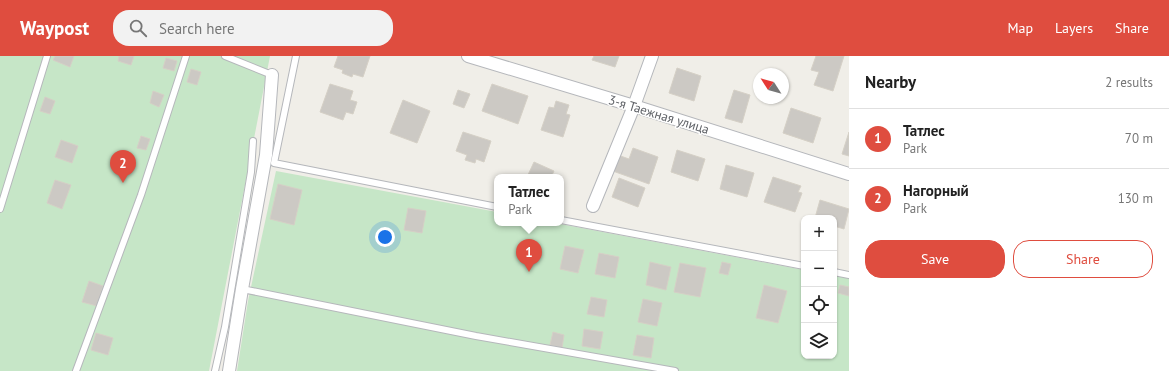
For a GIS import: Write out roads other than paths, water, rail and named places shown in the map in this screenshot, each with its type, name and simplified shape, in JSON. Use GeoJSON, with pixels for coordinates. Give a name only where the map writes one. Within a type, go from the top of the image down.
{"type":"FeatureCollection","features":[{"type":"Feature","properties":{"kind":"street","name":"3-я Таежная улица"},"geometry":{"type":"LineString","coordinates":[[468,56],[634,106],[849,174]]}},
{"type":"Feature","properties":{"kind":"street"},"geometry":{"type":"LineString","coordinates":[[593,206],[634,106],[652,56]]}},
{"type":"Feature","properties":{"kind":"street"},"geometry":{"type":"LineString","coordinates":[[229,371],[266,156],[272,75]]}},
{"type":"Feature","properties":{"kind":"lane"},"geometry":{"type":"LineString","coordinates":[[0,209],[47,56]]}},
{"type":"Feature","properties":{"kind":"lane"},"geometry":{"type":"LineString","coordinates":[[76,371],[141,195],[186,56]]}},
{"type":"Feature","properties":{"kind":"lane"},"geometry":{"type":"LineString","coordinates":[[225,56],[272,75]]}},
{"type":"Feature","properties":{"kind":"lane"},"geometry":{"type":"LineString","coordinates":[[296,56],[274,163],[494,206]]}},
{"type":"Feature","properties":{"kind":"lane"},"geometry":{"type":"LineString","coordinates":[[215,371],[225,327],[251,172],[253,141]]}},
{"type":"Feature","properties":{"kind":"lane"},"geometry":{"type":"LineString","coordinates":[[564,221],[801,265]]}},
{"type":"Feature","properties":{"kind":"lane"},"geometry":{"type":"LineString","coordinates":[[837,273],[849,275]]}},
{"type":"Feature","properties":{"kind":"lane"},"geometry":{"type":"LineString","coordinates":[[242,289],[476,336],[675,371]]}},
{"type":"Feature","properties":{"kind":"place","name":"Нагорный"},"geometry":{"type":"Point","coordinates":[123,183]}},
{"type":"Feature","properties":{"kind":"place","name":"Татлес"},"geometry":{"type":"Point","coordinates":[529,272]}}]}
